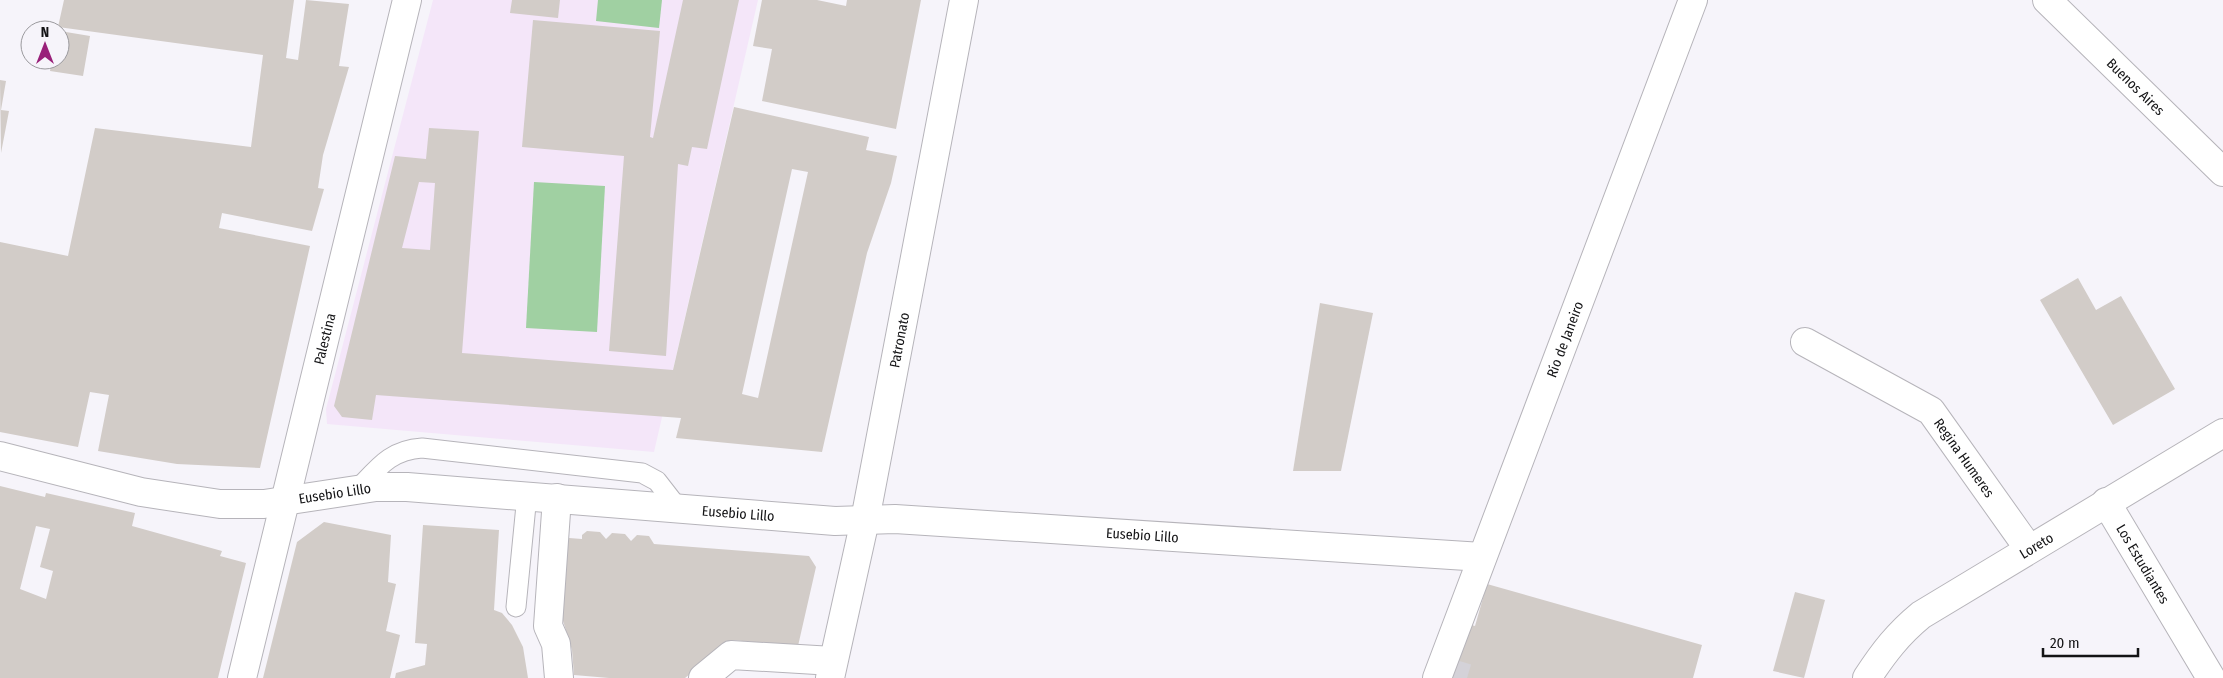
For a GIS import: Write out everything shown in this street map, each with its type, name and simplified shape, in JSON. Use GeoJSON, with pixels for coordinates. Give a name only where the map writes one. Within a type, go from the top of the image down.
{"type":"FeatureCollection","features":[{"type":"Feature","properties":{"kind":"street","name":"Palestina"},"geometry":{"type":"LineString","coordinates":[[242,678],[407,0]]}},
{"type":"Feature","properties":{"kind":"street","name":"Patronato"},"geometry":{"type":"LineString","coordinates":[[832,669],[865,520],[964,0]]}},
{"type":"Feature","properties":{"kind":"street","name":"Río de Janeiro"},"geometry":{"type":"LineString","coordinates":[[1440,673],[1482,557],[1693,0]]}},
{"type":"Feature","properties":{"kind":"street","name":"Buenos Aires"},"geometry":{"type":"LineString","coordinates":[[2047,0],[2074,11],[2223,172]]}},
{"type":"Feature","properties":{"kind":"street","name":"Regina Humeres"},"geometry":{"type":"LineString","coordinates":[[1805,342],[1931,411],[2029,549]]}},
{"type":"Feature","properties":{"kind":"street","name":"Loreto"},"geometry":{"type":"LineString","coordinates":[[1867,678],[1883,653],[1900,633],[1921,615],[2223,433]]}},
{"type":"Feature","properties":{"kind":"street","name":"Eusebio Lillo"},"geometry":{"type":"LineString","coordinates":[[0,456],[141,492],[220,504],[264,504],[376,487],[407,487],[835,521],[895,519],[1482,557]]}},
{"type":"Feature","properties":{"kind":"street"},"geometry":{"type":"LineString","coordinates":[[557,498],[548,626],[556,644],[559,678],[564,678]]}},
{"type":"Feature","properties":{"kind":"street","name":"Los Estudiantes"},"geometry":{"type":"LineString","coordinates":[[2106,502],[2211,678]]}},
{"type":"Feature","properties":{"kind":"street"},"geometry":{"type":"LineString","coordinates":[[703,678],[731,655],[832,669]]}},
{"type":"Feature","properties":{"kind":"lane"},"geometry":{"type":"LineString","coordinates":[[357,490],[391,456],[402,451],[422,448],[642,473],[657,481],[678,508]]}},
{"type":"Feature","properties":{"kind":"lane"},"geometry":{"type":"LineString","coordinates":[[516,607],[527,496]]}},
{"type":"Feature","properties":{"kind":"shaded area"},"geometry":{"type":"Polygon","coordinates":[[[433,0],[758,0],[654,452],[327,424],[326,409],[433,0]]]}},
{"type":"Feature","properties":{"kind":"green space"},"geometry":{"type":"Polygon","coordinates":[[[598,0],[662,0],[659,28],[596,21],[598,0]]]}},
{"type":"Feature","properties":{"kind":"green space"},"geometry":{"type":"Polygon","coordinates":[[[534,182],[605,186],[597,332],[526,328],[534,182]]]}},
{"type":"Feature","properties":{"kind":"building"},"geometry":{"type":"Polygon","coordinates":[[[64,0],[294,0],[286,58],[298,60],[306,0],[349,4],[339,66],[349,67],[323,155],[318,188],[324,189],[312,231],[222,213],[219,228],[310,246],[260,468],[177,464],[98,451],[109,395],[90,392],[78,447],[0,432],[0,242],[68,256],[95,128],[251,147],[263,55],[70,29],[70,20],[60,20],[64,0]]]}},
{"type":"Feature","properties":{"kind":"building"},"geometry":{"type":"Polygon","coordinates":[[[512,0],[560,0],[558,18],[510,13],[512,0]]]}},
{"type":"Feature","properties":{"kind":"building"},"geometry":{"type":"Polygon","coordinates":[[[683,0],[739,0],[707,149],[692,147],[688,166],[678,164],[666,356],[609,351],[624,156],[522,147],[533,20],[660,31],[650,137],[653,138],[683,0]]]}},
{"type":"Feature","properties":{"kind":"building"},"geometry":{"type":"Polygon","coordinates":[[[762,0],[817,0],[846,6],[847,0],[921,0],[896,129],[762,101],[772,49],[753,46],[762,0]]]}},
{"type":"Feature","properties":{"kind":"building"},"geometry":{"type":"Polygon","coordinates":[[[70,33],[90,36],[83,76],[50,71],[70,70],[70,33]]]}},
{"type":"Feature","properties":{"kind":"building"},"geometry":{"type":"Polygon","coordinates":[[[0,80],[6,81],[1,110],[9,111],[1,153],[0,80]]]}},
{"type":"Feature","properties":{"kind":"building"},"geometry":{"type":"Polygon","coordinates":[[[734,107],[869,137],[866,150],[897,156],[891,183],[867,253],[822,452],[676,438],[681,418],[376,395],[372,420],[342,417],[334,406],[395,156],[426,159],[429,128],[479,131],[462,353],[673,370],[734,107]],[[792,169],[742,394],[758,398],[808,172],[792,169]],[[419,182],[402,248],[430,250],[435,183],[419,182]]]}},
{"type":"Feature","properties":{"kind":"building"},"geometry":{"type":"Polygon","coordinates":[[[2078,278],[2096,310],[2121,296],[2175,389],[2113,425],[2040,300],[2078,278]]]}},
{"type":"Feature","properties":{"kind":"building"},"geometry":{"type":"Polygon","coordinates":[[[1320,303],[1373,313],[1341,471],[1293,471],[1320,303]]]}},
{"type":"Feature","properties":{"kind":"building"},"geometry":{"type":"Polygon","coordinates":[[[0,486],[45,497],[46,493],[135,513],[132,526],[222,551],[220,556],[246,563],[218,678],[0,678],[0,486]],[[36,526],[20,589],[46,599],[53,571],[40,567],[50,529],[36,526]]]}},
{"type":"Feature","properties":{"kind":"building"},"geometry":{"type":"Polygon","coordinates":[[[324,522],[391,535],[388,582],[396,584],[386,631],[400,635],[390,678],[263,678],[297,542],[324,522]]]}},
{"type":"Feature","properties":{"kind":"building"},"geometry":{"type":"Polygon","coordinates":[[[423,525],[499,530],[494,610],[502,613],[512,625],[523,647],[528,678],[395,678],[396,673],[425,665],[427,644],[415,643],[423,525]]]}},
{"type":"Feature","properties":{"kind":"building"},"geometry":{"type":"Polygon","coordinates":[[[587,531],[600,532],[606,539],[612,533],[625,534],[631,541],[637,535],[649,536],[654,544],[809,556],[816,567],[798,646],[732,640],[685,678],[609,678],[574,675],[572,650],[560,611],[564,546],[569,538],[582,539],[582,535],[587,531]]]}},
{"type":"Feature","properties":{"kind":"building"},"geometry":{"type":"Polygon","coordinates":[[[1487,584],[1702,645],[1693,678],[1441,678],[1461,622],[1475,626],[1487,584]]]}},
{"type":"Feature","properties":{"kind":"building"},"geometry":{"type":"Polygon","coordinates":[[[1795,592],[1825,600],[1804,678],[1773,671],[1795,592]]]}},
{"type":"Feature","properties":{"kind":"tunnel"},"geometry":{"type":"LineString","coordinates":[[1444,671],[1467,678]]}}]}
